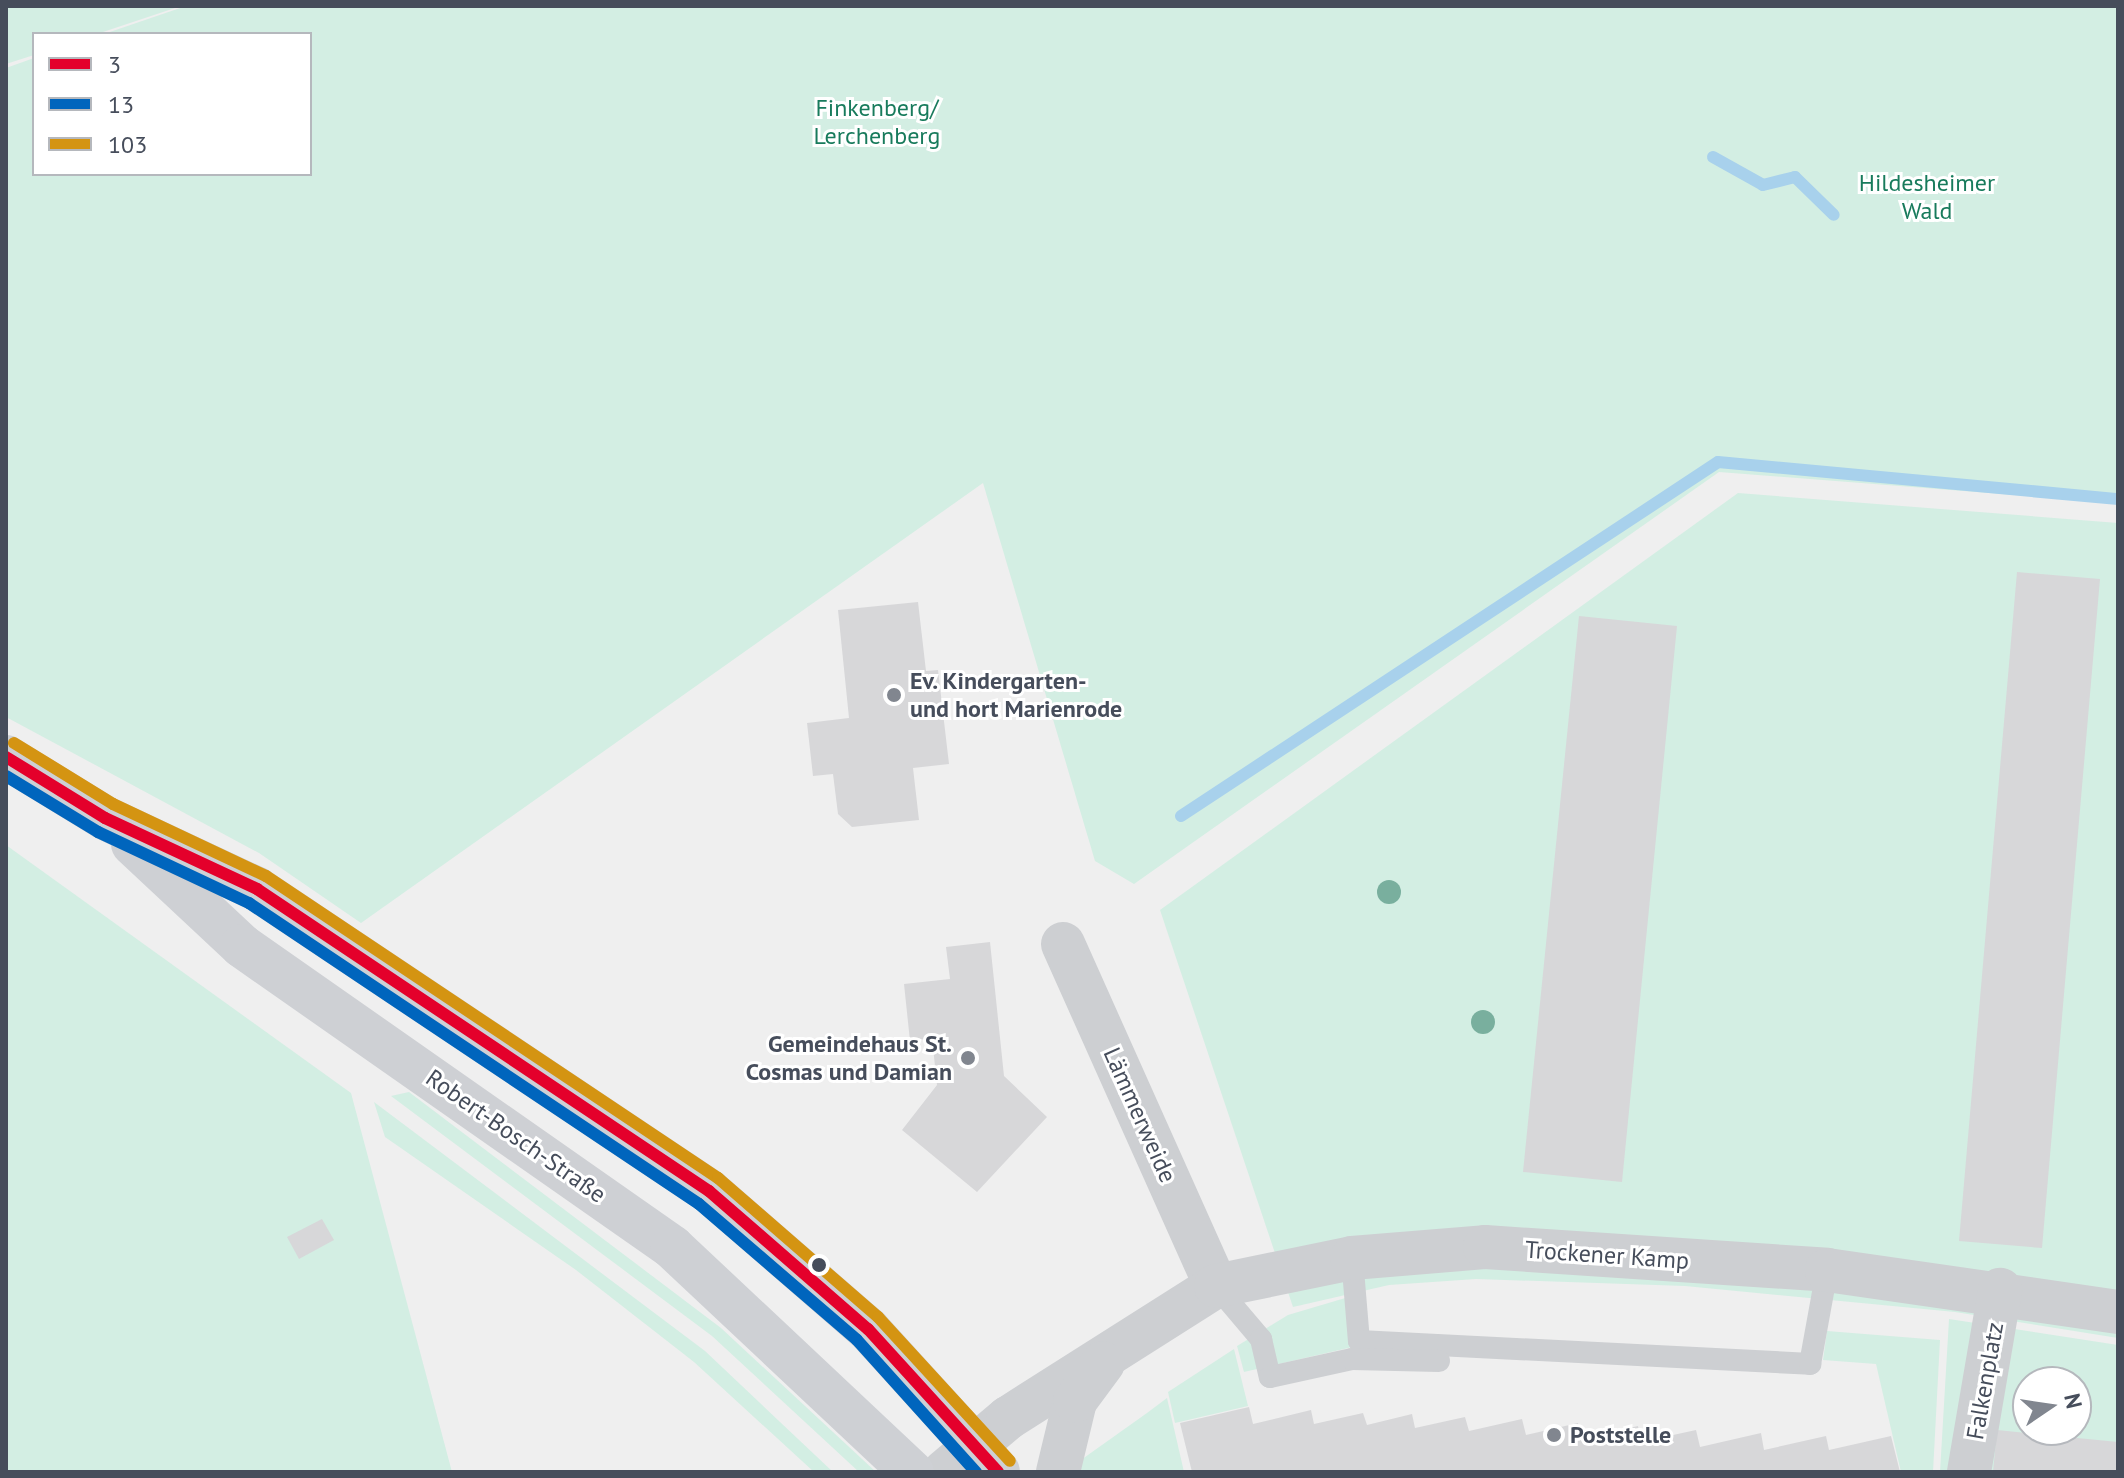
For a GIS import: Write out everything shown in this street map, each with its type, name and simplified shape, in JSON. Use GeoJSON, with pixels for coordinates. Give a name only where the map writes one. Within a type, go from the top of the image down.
{"type":"FeatureCollection","features":[{"type":"Feature","properties":{"kind":"main road","name":"Robert-Bosch-Straße"},"geometry":{"type":"LineString","coordinates":[[6,757],[105,818],[257,889],[709,1191],[868,1329],[987,1458]]}},
{"type":"Feature","properties":{"kind":"main road","name":"Robert-Bosch-Straße"},"geometry":{"type":"LineString","coordinates":[[105,818],[242,946],[672,1247],[912,1472]]}},
{"type":"Feature","properties":{"kind":"street","name":"Lämmerweide"},"geometry":{"type":"LineString","coordinates":[[1063,944],[1216,1286]]}},
{"type":"Feature","properties":{"kind":"street","name":"Trockener Kamp"},"geometry":{"type":"LineString","coordinates":[[944,1472],[987,1458],[1114,1348],[1216,1286],[1352,1258],[1485,1247],[1827,1270],[2000,1290],[2118,1312]]}},
{"type":"Feature","properties":{"kind":"street","name":"Falkenplatz"},"geometry":{"type":"LineString","coordinates":[[1969,1472],[2000,1290]]}},
{"type":"Feature","properties":{"kind":"street","name":"Trockener Kamp"},"geometry":{"type":"LineString","coordinates":[[1058,1472],[1075,1401],[1114,1348]]}},
{"type":"Feature","properties":{"kind":"lane"},"geometry":{"type":"LineString","coordinates":[[1352,1258],[1359,1341],[1810,1364],[1827,1270]]}},
{"type":"Feature","properties":{"kind":"lane"},"geometry":{"type":"LineString","coordinates":[[1216,1286],[1261,1339],[1270,1377],[1352,1359],[1439,1361]]}},
{"type":"Feature","properties":{"kind":"green space"},"geometry":{"type":"Polygon","coordinates":[[[6,6],[181,6],[103,32],[32,32],[32,56],[6,64],[6,6]]]}},
{"type":"Feature","properties":{"kind":"green space"},"geometry":{"type":"Polygon","coordinates":[[[186,6],[2118,6],[2118,503],[1719,472],[1134,884],[1095,861],[983,483],[361,923],[259,853],[6,717],[6,68],[32,59],[32,176],[312,176],[312,32],[110,32],[186,6]]]}},
{"type":"Feature","properties":{"kind":"green space"},"geometry":{"type":"Polygon","coordinates":[[[1738,493],[2118,523],[2118,1338],[1955,1312],[1685,1286],[1476,1279],[1389,1285],[1293,1307],[1160,910],[1738,493]]]}},
{"type":"Feature","properties":{"kind":"green space"},"geometry":{"type":"Polygon","coordinates":[[[6,845],[351,1093],[452,1472],[6,1472],[6,845]]]}},
{"type":"Feature","properties":{"kind":"green space"},"geometry":{"type":"Polygon","coordinates":[[[409,1092],[721,1328],[876,1472],[859,1472],[712,1336],[391,1096],[409,1092]]]}},
{"type":"Feature","properties":{"kind":"green space"},"geometry":{"type":"Polygon","coordinates":[[[374,1102],[705,1351],[833,1472],[814,1472],[694,1362],[576,1270],[385,1137],[374,1102]]]}},
{"type":"Feature","properties":{"kind":"green space"},"geometry":{"type":"Polygon","coordinates":[[[1352,1296],[1357,1346],[1244,1372],[1237,1346],[1288,1315],[1352,1296]]]}},
{"type":"Feature","properties":{"kind":"green space"},"geometry":{"type":"Polygon","coordinates":[[[1949,1319],[2118,1345],[2118,1472],[1940,1472],[1949,1319]]]}},
{"type":"Feature","properties":{"kind":"green space"},"geometry":{"type":"Polygon","coordinates":[[[1827,1331],[1940,1340],[1933,1472],[1901,1472],[1876,1364],[1823,1360],[1827,1331]]]}},
{"type":"Feature","properties":{"kind":"green space"},"geometry":{"type":"Polygon","coordinates":[[[1234,1349],[1248,1406],[1175,1423],[1168,1392],[1234,1349]]]}},
{"type":"Feature","properties":{"kind":"green space"},"geometry":{"type":"Polygon","coordinates":[[[1167,1398],[1184,1472],[1064,1472],[1147,1413],[1167,1398]]]}},
{"type":"Feature","properties":{"kind":"building"},"geometry":{"type":"Polygon","coordinates":[[[2017,572],[2100,579],[2042,1248],[1959,1241],[2017,572]]]}},
{"type":"Feature","properties":{"kind":"building","name":"Ev. Kindergarten- und hort Marienrode"},"geometry":{"type":"Polygon","coordinates":[[[918,602],[926,671],[938,670],[949,764],[913,768],[919,820],[852,827],[838,814],[833,774],[813,776],[807,723],[849,718],[838,610],[918,602]]]}},
{"type":"Feature","properties":{"kind":"building"},"geometry":{"type":"Polygon","coordinates":[[[1579,616],[1677,626],[1622,1182],[1523,1172],[1579,616]]]}},
{"type":"Feature","properties":{"kind":"building","name":"Gemeindehaus St. Cosmas und Damian"},"geometry":{"type":"Polygon","coordinates":[[[990,942],[1004,1076],[1047,1117],[977,1192],[902,1130],[937,1085],[932,1038],[910,1041],[904,984],[950,979],[946,947],[990,942]]]}},
{"type":"Feature","properties":{"kind":"building"},"geometry":{"type":"Polygon","coordinates":[[[322,1219],[334,1240],[299,1259],[287,1237],[322,1219]]]}},
{"type":"Feature","properties":{"kind":"building"},"geometry":{"type":"Polygon","coordinates":[[[1249,1407],[1253,1424],[1311,1410],[1314,1424],[1363,1413],[1367,1425],[1412,1414],[1415,1428],[1465,1417],[1469,1431],[1522,1419],[1526,1435],[1578,1423],[1581,1439],[1638,1426],[1641,1442],[1696,1430],[1700,1447],[1761,1433],[1764,1450],[1826,1436],[1829,1450],[1891,1436],[1900,1472],[1192,1472],[1180,1423],[1249,1407]]]}},
{"type":"Feature","properties":{"kind":"building"},"geometry":{"type":"Polygon","coordinates":[[[1997,1430],[2012,1431],[2012,1446],[2092,1446],[2092,1439],[2118,1442],[2118,1472],[1993,1472],[1997,1430]]]}},
{"type":"Feature","properties":{"kind":"waterway"},"geometry":{"type":"LineString","coordinates":[[1713,157],[1763,185],[1795,177],[1834,215]]}},
{"type":"Feature","properties":{"kind":"waterway"},"geometry":{"type":"LineString","coordinates":[[1181,816],[1718,462],[2118,499]]}},
{"type":"Feature","properties":{"kind":"transit line","name":"103"},"geometry":{"type":"LineString","coordinates":[[14,743],[113,804],[266,876],[718,1178],[878,1317],[1010,1461]]}},
{"type":"Feature","properties":{"kind":"transit line","name":"3"},"geometry":{"type":"LineString","coordinates":[[6,757],[105,818],[257,889],[709,1191],[868,1329],[998,1472]]}},
{"type":"Feature","properties":{"kind":"transit line","name":"13"},"geometry":{"type":"LineString","coordinates":[[6,776],[98,832],[249,903],[699,1204],[857,1340],[976,1472]]}},
{"type":"Feature","properties":{"kind":"place","name":"Ev. Kindergarten- und hort Marienrode"},"geometry":{"type":"Point","coordinates":[894,695]}},
{"type":"Feature","properties":{"kind":"place","name":"Gemeindehaus St. Cosmas und Damian"},"geometry":{"type":"Point","coordinates":[968,1058]}},
{"type":"Feature","properties":{"kind":"place","name":"Poststelle"},"geometry":{"type":"Point","coordinates":[1554,1435]}},
{"type":"Feature","properties":{"kind":"park label","name":"Finkenberg/ Lerchenberg"},"geometry":{"type":"Point","coordinates":[877,122]}},
{"type":"Feature","properties":{"kind":"park label","name":"Hildesheimer Wald"},"geometry":{"type":"Point","coordinates":[1927,197]}}]}
